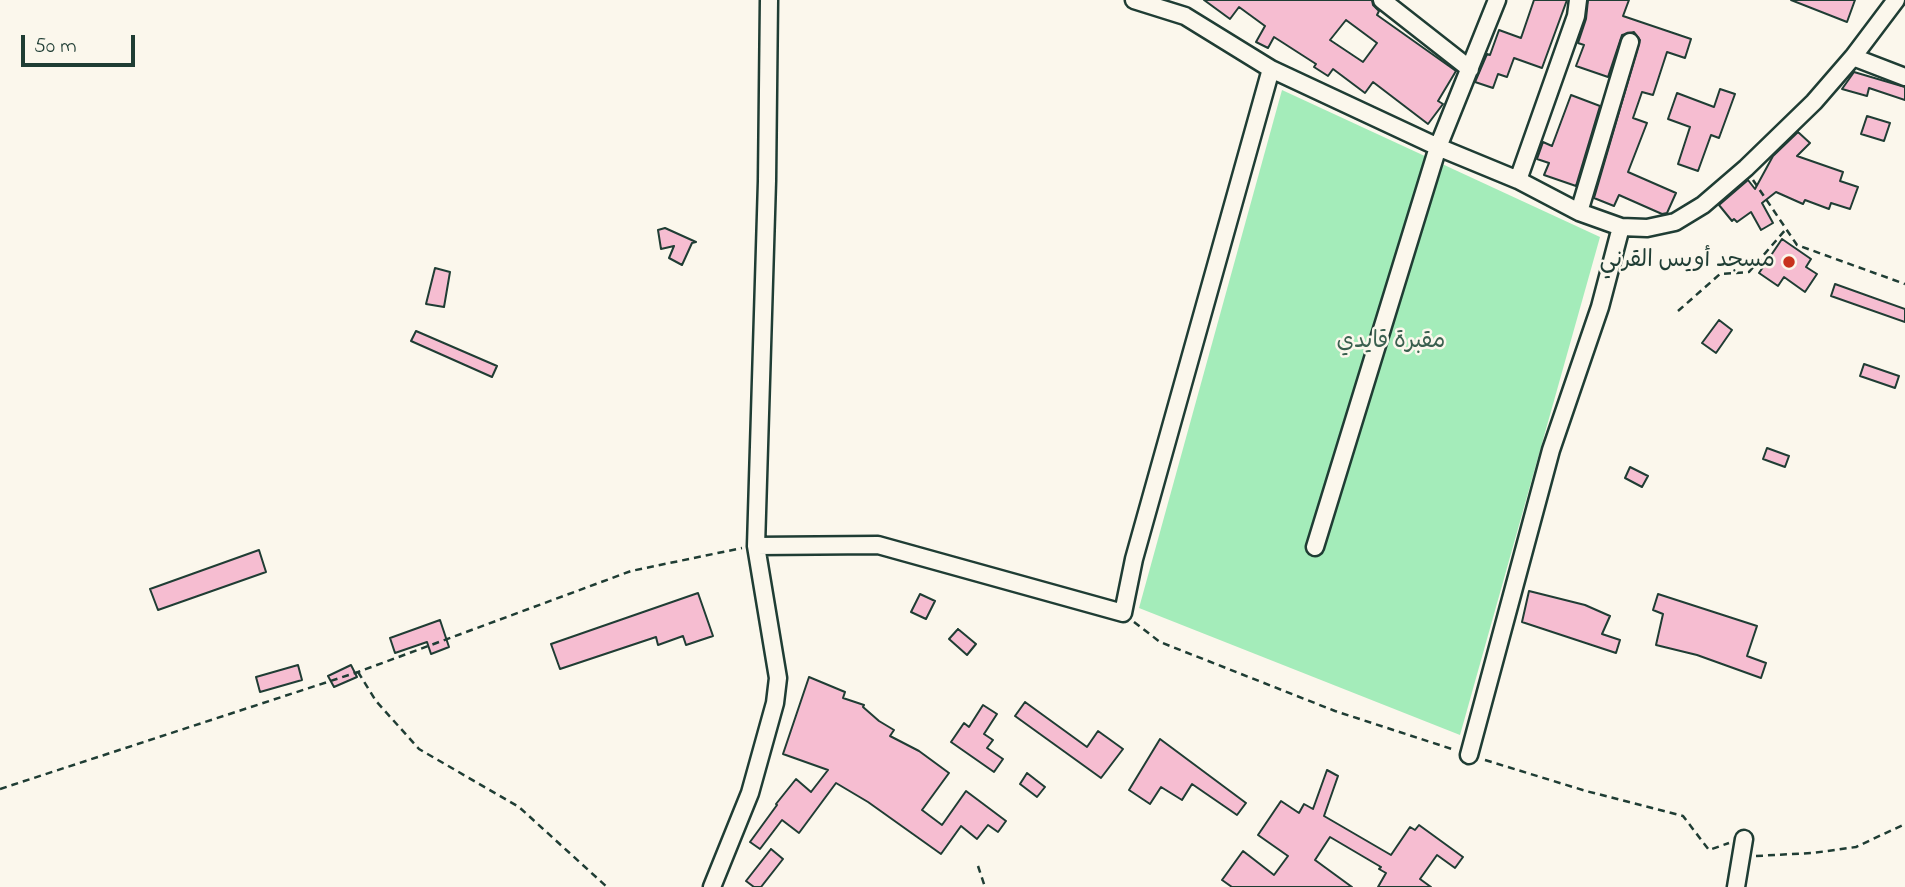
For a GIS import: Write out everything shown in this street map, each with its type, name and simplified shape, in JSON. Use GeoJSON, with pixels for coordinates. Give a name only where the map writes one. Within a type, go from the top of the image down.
{"type":"FeatureCollection","features":[{"type":"Feature","properties":{"kind":"street"},"geometry":{"type":"LineString","coordinates":[[712,887],[750,793],[775,703],[778,678],[756,545],[767,181],[769,0]]}},
{"type":"Feature","properties":{"kind":"street"},"geometry":{"type":"LineString","coordinates":[[1134,0],[1185,16],[1271,69],[1438,147],[1518,180],[1579,212],[1621,228],[1647,228],[1675,222],[1703,205],[1746,168],[1814,102],[1853,57],[1896,0]]}},
{"type":"Feature","properties":{"kind":"street"},"geometry":{"type":"LineString","coordinates":[[1185,16],[1192,0]]}},
{"type":"Feature","properties":{"kind":"street"},"geometry":{"type":"LineString","coordinates":[[1382,0],[1470,69]]}},
{"type":"Feature","properties":{"kind":"street"},"geometry":{"type":"LineString","coordinates":[[1315,547],[1438,147],[1497,0]]}},
{"type":"Feature","properties":{"kind":"street"},"geometry":{"type":"LineString","coordinates":[[1518,180],[1576,16],[1578,0]]}},
{"type":"Feature","properties":{"kind":"street"},"geometry":{"type":"LineString","coordinates":[[1579,212],[1630,42]]}},
{"type":"Feature","properties":{"kind":"street"},"geometry":{"type":"LineString","coordinates":[[1853,57],[1905,77]]}},
{"type":"Feature","properties":{"kind":"street"},"geometry":{"type":"LineString","coordinates":[[756,545],[878,545],[1123,613],[1134,559],[1271,69]]}},
{"type":"Feature","properties":{"kind":"street"},"geometry":{"type":"LineString","coordinates":[[1469,755],[1551,450],[1600,307],[1621,228]]}},
{"type":"Feature","properties":{"kind":"street"},"geometry":{"type":"LineString","coordinates":[[1736,887],[1744,839]]}},
{"type":"Feature","properties":{"kind":"path"},"geometry":{"type":"LineString","coordinates":[[1746,168],[1797,245],[1905,284]]}},
{"type":"Feature","properties":{"kind":"path"},"geometry":{"type":"LineString","coordinates":[[1678,311],[1720,274],[1749,272],[1786,229]]}},
{"type":"Feature","properties":{"kind":"path"},"geometry":{"type":"LineString","coordinates":[[0,789],[358,672],[631,571],[756,545]]}},
{"type":"Feature","properties":{"kind":"path"},"geometry":{"type":"LineString","coordinates":[[1123,613],[1160,642],[1335,711],[1586,791],[1684,816],[1709,850],[1744,839],[1746,857],[1813,853],[1856,847],[1905,824]]}},
{"type":"Feature","properties":{"kind":"path"},"geometry":{"type":"LineString","coordinates":[[358,672],[376,701],[419,749],[519,807],[607,887]]}},
{"type":"Feature","properties":{"kind":"path"},"geometry":{"type":"LineString","coordinates":[[978,866],[985,887]]}},
{"type":"Feature","properties":{"kind":"green space","name":"مقبرة قايدي"},"geometry":{"type":"Polygon","coordinates":[[[1282,90],[1600,237],[1460,735],[1139,608],[1282,90]]]}},
{"type":"Feature","properties":{"kind":"building"},"geometry":{"type":"Polygon","coordinates":[[[1204,0],[1372,0],[1379,11],[1377,15],[1456,71],[1438,101],[1443,104],[1428,124],[1373,82],[1365,93],[1333,69],[1328,76],[1314,67],[1316,64],[1274,37],[1268,48],[1256,42],[1265,26],[1239,7],[1230,19],[1204,0]],[[1346,20],[1330,40],[1363,62],[1377,43],[1346,20]]]}},
{"type":"Feature","properties":{"kind":"building"},"geometry":{"type":"Polygon","coordinates":[[[1534,0],[1567,0],[1542,68],[1514,58],[1507,77],[1498,74],[1493,88],[1475,82],[1487,54],[1490,55],[1499,30],[1521,38],[1534,0]]]}},
{"type":"Feature","properties":{"kind":"building"},"geometry":{"type":"Polygon","coordinates":[[[1588,0],[1629,0],[1623,16],[1691,39],[1685,58],[1667,52],[1653,95],[1642,92],[1633,118],[1647,123],[1628,172],[1676,193],[1667,213],[1662,214],[1619,195],[1614,206],[1594,198],[1640,40],[1634,32],[1622,35],[1608,77],[1576,66],[1584,45],[1578,43],[1586,19],[1588,0]]]}},
{"type":"Feature","properties":{"kind":"building"},"geometry":{"type":"Polygon","coordinates":[[[1791,0],[1855,0],[1847,22],[1791,0]]]}},
{"type":"Feature","properties":{"kind":"building"},"geometry":{"type":"Polygon","coordinates":[[[1854,72],[1905,87],[1905,100],[1869,88],[1867,96],[1842,89],[1854,72]]]}},
{"type":"Feature","properties":{"kind":"building"},"geometry":{"type":"Polygon","coordinates":[[[1720,89],[1735,94],[1719,138],[1711,135],[1698,171],[1678,164],[1690,127],[1668,119],[1677,93],[1714,107],[1720,89]]]}},
{"type":"Feature","properties":{"kind":"building"},"geometry":{"type":"Polygon","coordinates":[[[1571,95],[1600,106],[1576,186],[1544,175],[1549,163],[1537,159],[1543,142],[1552,146],[1571,95]]]}},
{"type":"Feature","properties":{"kind":"building"},"geometry":{"type":"Polygon","coordinates":[[[1867,116],[1890,123],[1884,141],[1861,134],[1867,116]]]}},
{"type":"Feature","properties":{"kind":"building"},"geometry":{"type":"Polygon","coordinates":[[[1798,132],[1810,143],[1797,156],[1843,172],[1840,181],[1858,187],[1850,209],[1831,203],[1829,209],[1805,200],[1803,204],[1776,192],[1762,203],[1773,223],[1761,230],[1751,212],[1737,222],[1734,219],[1732,221],[1719,205],[1748,180],[1755,189],[1773,156],[1798,132]]]}},
{"type":"Feature","properties":{"kind":"building"},"geometry":{"type":"Polygon","coordinates":[[[665,228],[696,242],[692,243],[682,265],[669,258],[674,246],[661,249],[658,230],[665,228]]]}},
{"type":"Feature","properties":{"kind":"building"},"geometry":{"type":"Polygon","coordinates":[[[1782,239],[1811,259],[1806,267],[1817,274],[1805,292],[1784,277],[1778,286],[1759,273],[1782,239]]]}},
{"type":"Feature","properties":{"kind":"building"},"geometry":{"type":"Polygon","coordinates":[[[435,268],[450,272],[444,307],[426,304],[435,268]]]}},
{"type":"Feature","properties":{"kind":"building"},"geometry":{"type":"Polygon","coordinates":[[[1835,284],[1905,309],[1905,322],[1831,296],[1835,284]]]}},
{"type":"Feature","properties":{"kind":"building"},"geometry":{"type":"Polygon","coordinates":[[[1719,320],[1732,330],[1716,353],[1702,343],[1719,320]]]}},
{"type":"Feature","properties":{"kind":"building"},"geometry":{"type":"Polygon","coordinates":[[[416,331],[497,366],[492,377],[411,341],[416,331]]]}},
{"type":"Feature","properties":{"kind":"building"},"geometry":{"type":"Polygon","coordinates":[[[1864,364],[1899,376],[1895,388],[1860,376],[1864,364]]]}},
{"type":"Feature","properties":{"kind":"building"},"geometry":{"type":"Polygon","coordinates":[[[1767,448],[1789,456],[1785,467],[1763,459],[1767,448]]]}},
{"type":"Feature","properties":{"kind":"building"},"geometry":{"type":"Polygon","coordinates":[[[1630,467],[1648,476],[1642,487],[1625,478],[1630,467]]]}},
{"type":"Feature","properties":{"kind":"building"},"geometry":{"type":"Polygon","coordinates":[[[259,550],[266,572],[158,610],[150,589],[259,550]]]}},
{"type":"Feature","properties":{"kind":"building"},"geometry":{"type":"Polygon","coordinates":[[[1529,591],[1585,605],[1610,616],[1602,634],[1620,640],[1616,653],[1522,622],[1529,591]]]}},
{"type":"Feature","properties":{"kind":"building"},"geometry":{"type":"Polygon","coordinates":[[[698,593],[713,636],[686,645],[683,636],[658,645],[656,637],[560,669],[551,644],[698,593]]]}},
{"type":"Feature","properties":{"kind":"building"},"geometry":{"type":"Polygon","coordinates":[[[920,594],[935,601],[926,619],[911,612],[920,594]]]}},
{"type":"Feature","properties":{"kind":"building"},"geometry":{"type":"Polygon","coordinates":[[[1658,594],[1757,626],[1747,656],[1766,663],[1761,678],[1697,655],[1656,645],[1663,614],[1653,610],[1658,594]]]}},
{"type":"Feature","properties":{"kind":"building"},"geometry":{"type":"Polygon","coordinates":[[[440,620],[449,647],[431,654],[427,642],[395,653],[390,638],[440,620]]]}},
{"type":"Feature","properties":{"kind":"building"},"geometry":{"type":"Polygon","coordinates":[[[958,629],[976,644],[967,655],[949,639],[958,629]]]}},
{"type":"Feature","properties":{"kind":"building"},"geometry":{"type":"Polygon","coordinates":[[[298,665],[302,680],[260,692],[256,677],[298,665]]]}},
{"type":"Feature","properties":{"kind":"building"},"geometry":{"type":"Polygon","coordinates":[[[351,665],[357,677],[334,687],[328,676],[351,665]]]}},
{"type":"Feature","properties":{"kind":"building"},"geometry":{"type":"Polygon","coordinates":[[[809,677],[845,692],[843,698],[864,705],[879,721],[894,730],[890,736],[919,751],[949,773],[922,810],[942,825],[966,791],[1006,821],[998,832],[988,825],[977,839],[961,826],[941,854],[868,802],[836,783],[799,833],[782,820],[760,849],[750,842],[796,779],[811,792],[828,770],[783,754],[809,677]]]}},
{"type":"Feature","properties":{"kind":"building"},"geometry":{"type":"Polygon","coordinates":[[[1025,702],[1087,747],[1098,731],[1123,749],[1101,778],[1015,716],[1025,702]]]}},
{"type":"Feature","properties":{"kind":"building"},"geometry":{"type":"Polygon","coordinates":[[[983,705],[997,714],[984,734],[993,740],[987,748],[1003,759],[994,772],[951,742],[964,723],[969,727],[983,705]]]}},
{"type":"Feature","properties":{"kind":"building"},"geometry":{"type":"Polygon","coordinates":[[[1160,739],[1246,803],[1237,815],[1192,784],[1182,800],[1161,787],[1150,804],[1129,790],[1160,739]]]}},
{"type":"Feature","properties":{"kind":"building"},"geometry":{"type":"Polygon","coordinates":[[[1327,770],[1338,776],[1324,816],[1391,855],[1410,827],[1415,830],[1419,825],[1463,857],[1455,868],[1437,855],[1420,879],[1431,887],[1378,887],[1386,873],[1379,869],[1381,867],[1330,837],[1315,860],[1352,887],[1232,887],[1222,880],[1243,851],[1274,875],[1288,856],[1258,835],[1281,801],[1299,813],[1304,804],[1313,809],[1327,770]]]}},
{"type":"Feature","properties":{"kind":"building"},"geometry":{"type":"Polygon","coordinates":[[[1027,773],[1045,787],[1037,797],[1020,784],[1027,773]]]}},
{"type":"Feature","properties":{"kind":"building"},"geometry":{"type":"Polygon","coordinates":[[[771,849],[783,859],[761,887],[754,887],[746,881],[771,849]]]}},
{"type":"Feature","properties":{"kind":"place","name":"مسجد أويس القرني"},"geometry":{"type":"Point","coordinates":[1789,262]}}]}
